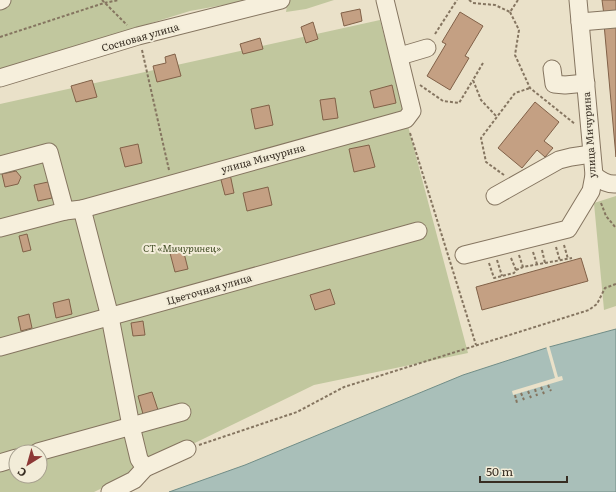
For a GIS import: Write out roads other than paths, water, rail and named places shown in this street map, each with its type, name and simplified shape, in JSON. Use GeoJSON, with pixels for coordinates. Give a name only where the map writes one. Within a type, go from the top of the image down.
{"type":"FeatureCollection","features":[{"type":"Feature","properties":{"kind":"street","name":"Сосновая улица"},"geometry":{"type":"LineString","coordinates":[[0,78],[138,36],[281,0]]}},
{"type":"Feature","properties":{"kind":"street"},"geometry":{"type":"LineString","coordinates":[[385,0],[400,56],[431,41]]}},
{"type":"Feature","properties":{"kind":"street","name":"улица Мичурина"},"geometry":{"type":"LineString","coordinates":[[464,255],[568,229],[591,191],[603,180],[591,154],[578,0]]}},
{"type":"Feature","properties":{"kind":"street"},"geometry":{"type":"LineString","coordinates":[[580,22],[616,19]]}},
{"type":"Feature","properties":{"kind":"street","name":"улица Мичурина"},"geometry":{"type":"LineString","coordinates":[[0,228],[65,211],[82,209],[406,119],[412,110],[400,56]]}},
{"type":"Feature","properties":{"kind":"street"},"geometry":{"type":"LineString","coordinates":[[552,69],[554,84],[565,85],[586,82]]}},
{"type":"Feature","properties":{"kind":"street"},"geometry":{"type":"LineString","coordinates":[[0,165],[49,152],[65,211]]}},
{"type":"Feature","properties":{"kind":"street"},"geometry":{"type":"LineString","coordinates":[[495,196],[559,160],[591,154]]}},
{"type":"Feature","properties":{"kind":"street"},"geometry":{"type":"LineString","coordinates":[[82,209],[110,317],[131,426],[139,459],[145,468]]}},
{"type":"Feature","properties":{"kind":"street","name":"Цветочная улица"},"geometry":{"type":"LineString","coordinates":[[0,347],[418,231]]}},
{"type":"Feature","properties":{"kind":"street"},"geometry":{"type":"LineString","coordinates":[[48,449],[182,412]]}},
{"type":"Feature","properties":{"kind":"street"},"geometry":{"type":"LineString","coordinates":[[110,492],[134,480],[145,468],[187,449]]}},
{"type":"Feature","properties":{"kind":"water"},"geometry":{"type":"Polygon","coordinates":[[[616,329],[616,492],[169,492],[245,465],[463,375],[549,347],[616,329]]]}},
{"type":"Feature","properties":{"kind":"park label","name":"СТ «Мичуринец»"},"geometry":{"type":"Point","coordinates":[182,248]}}]}
